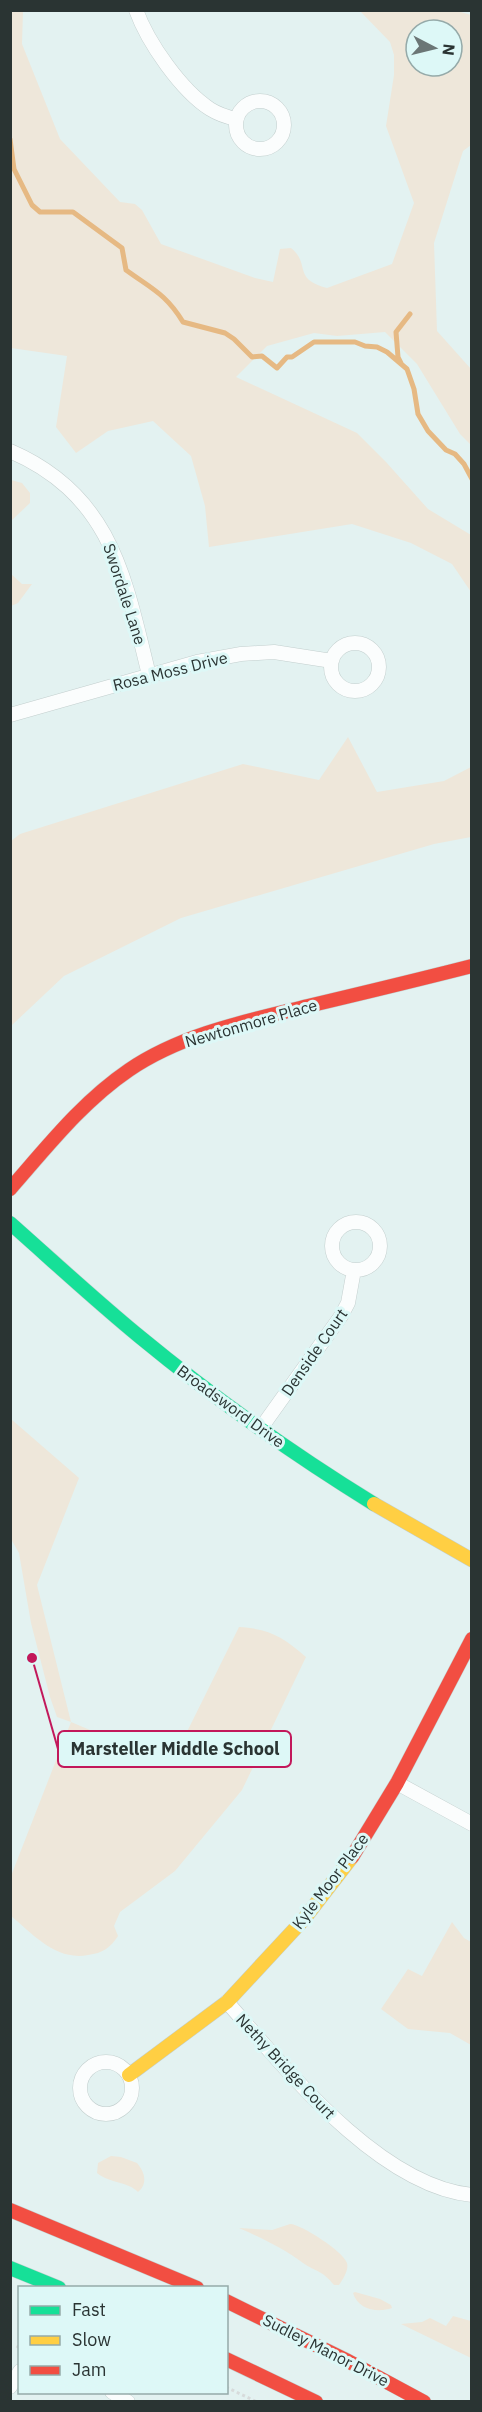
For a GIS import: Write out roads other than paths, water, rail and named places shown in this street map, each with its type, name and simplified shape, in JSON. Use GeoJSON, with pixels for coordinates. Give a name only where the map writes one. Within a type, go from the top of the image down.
{"type":"FeatureCollection","features":[{"type":"Feature","properties":{"kind":"street"},"geometry":{"type":"LineString","coordinates":[[136,10],[163,58],[197,98],[210,109],[236,119]]}},
{"type":"Feature","properties":{"kind":"street","name":"Swordale Lane"},"geometry":{"type":"LineString","coordinates":[[10,451],[52,473],[87,506],[98,520],[116,557],[133,609],[149,675]]}},
{"type":"Feature","properties":{"kind":"street","name":"Rosa Moss Drive"},"geometry":{"type":"LineString","coordinates":[[10,715],[218,657],[274,652],[332,661]]}},
{"type":"Feature","properties":{"kind":"street","name":"Newtonmore Place"},"geometry":{"type":"LineString","coordinates":[[10,1189],[78,1113],[108,1086],[169,1047],[245,1021],[471,966]]}},
{"type":"Feature","properties":{"kind":"street","name":"Broadsword Drive"},"geometry":{"type":"LineString","coordinates":[[10,1223],[162,1355],[261,1428],[358,1494],[471,1560]]}},
{"type":"Feature","properties":{"kind":"street","name":"Denside Court"},"geometry":{"type":"LineString","coordinates":[[261,1428],[341,1316],[348,1303],[354,1270]]}},
{"type":"Feature","properties":{"kind":"street","name":"Kyle Moor Place"},"geometry":{"type":"LineString","coordinates":[[129,2075],[227,2002],[311,1910],[355,1853],[397,1783],[471,1639]]}},
{"type":"Feature","properties":{"kind":"street"},"geometry":{"type":"LineString","coordinates":[[397,1783],[471,1824]]}},
{"type":"Feature","properties":{"kind":"street","name":"Nethy Bridge Court"},"geometry":{"type":"LineString","coordinates":[[227,2002],[307,2093],[333,2118],[372,2149],[405,2172],[435,2188],[471,2195]]}},
{"type":"Feature","properties":{"kind":"street"},"geometry":{"type":"LineString","coordinates":[[10,2210],[192,2286]]}},
{"type":"Feature","properties":{"kind":"street"},"geometry":{"type":"LineString","coordinates":[[10,2268],[53,2286]]}},
{"type":"Feature","properties":{"kind":"street","name":"Sudley Manor Drive"},"geometry":{"type":"LineString","coordinates":[[228,2302],[346,2360],[424,2402]]}},
{"type":"Feature","properties":{"kind":"street"},"geometry":{"type":"LineString","coordinates":[[228,2360],[316,2402]]}},
{"type":"Feature","properties":{"kind":"street"},"geometry":{"type":"LineString","coordinates":[[10,2387],[18,2374]]}},
{"type":"Feature","properties":{"kind":"street"},"geometry":{"type":"LineString","coordinates":[[115,2394],[128,2402]]}},
{"type":"Feature","properties":{"kind":"waterway"},"geometry":{"type":"LineString","coordinates":[[10,139],[14,169],[32,205],[40,212],[73,212],[122,248],[126,270],[164,298],[183,322],[225,333],[252,357],[262,356],[277,368],[287,357],[292,357],[314,342],[355,342],[387,352],[407,369],[414,389],[418,414],[428,431],[446,450],[455,454],[464,464],[472,479]]}},
{"type":"Feature","properties":{"kind":"waterway"},"geometry":{"type":"LineString","coordinates":[[401,363],[398,357],[396,332],[410,314]]}},
{"type":"Feature","properties":{"kind":"place","name":"Marsteller Middle School"},"geometry":{"type":"Point","coordinates":[32,1658]}}]}
